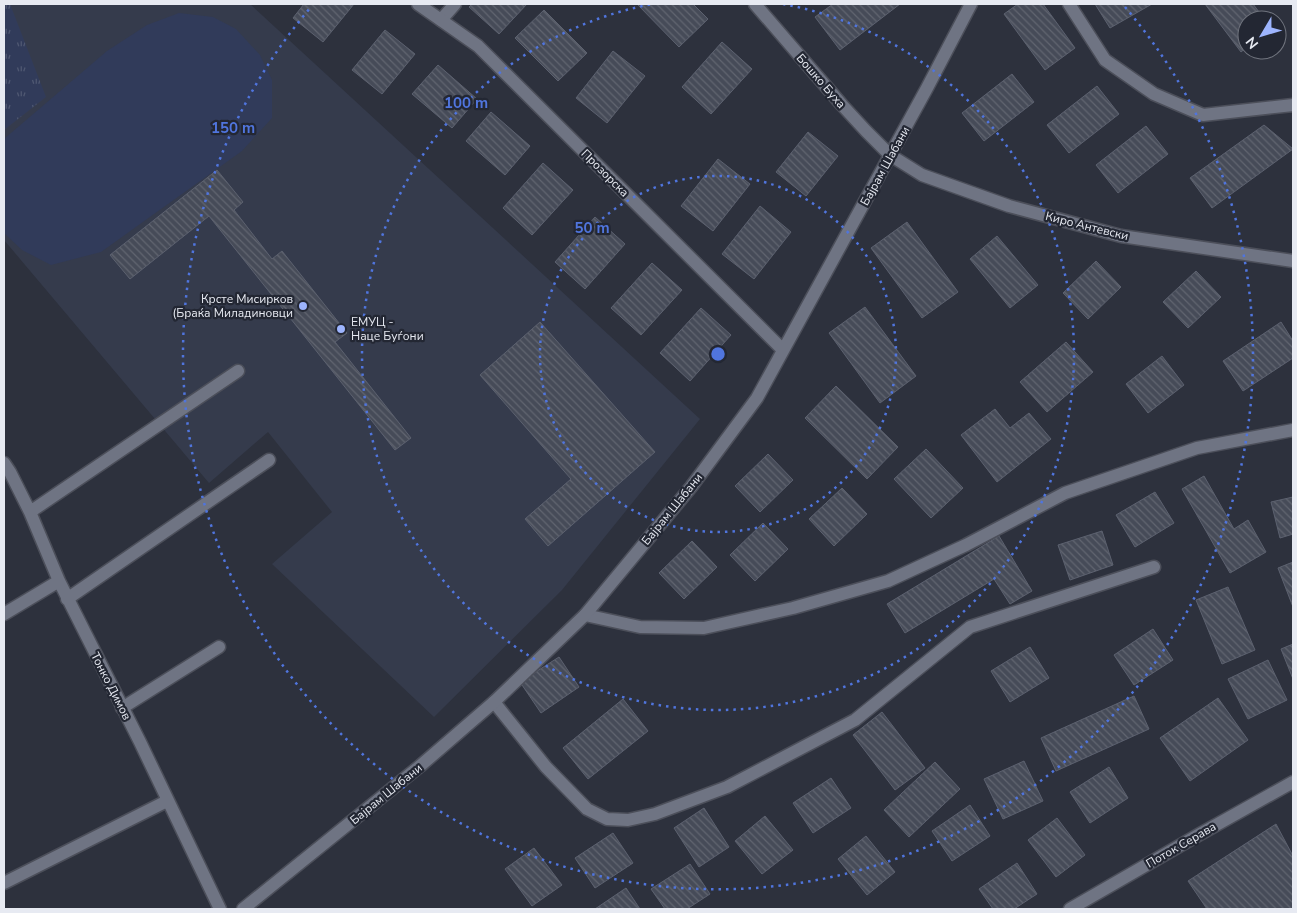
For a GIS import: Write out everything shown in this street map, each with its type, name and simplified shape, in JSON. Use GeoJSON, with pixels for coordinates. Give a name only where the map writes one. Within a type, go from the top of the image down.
{"type":"FeatureCollection","features":[{"type":"Feature","properties":{"kind":"street","name":"Прозорска"},"geometry":{"type":"LineString","coordinates":[[418,4],[478,46],[783,350]]}},
{"type":"Feature","properties":{"kind":"street"},"geometry":{"type":"LineString","coordinates":[[441,20],[456,4]]}},
{"type":"Feature","properties":{"kind":"street","name":"Бошко Буха"},"geometry":{"type":"LineString","coordinates":[[755,4],[842,106],[890,155]]}},
{"type":"Feature","properties":{"kind":"street","name":"Бајрам Шабани"},"geometry":{"type":"LineString","coordinates":[[243,909],[420,766],[494,702],[585,615],[692,487],[757,398],[971,4]]}},
{"type":"Feature","properties":{"kind":"street"},"geometry":{"type":"LineString","coordinates":[[1069,4],[1106,60],[1154,94],[1203,115],[1293,105]]}},
{"type":"Feature","properties":{"kind":"street","name":"Киро Антевски"},"geometry":{"type":"LineString","coordinates":[[890,155],[922,175],[1009,206],[1086,227],[1121,236],[1293,261]]}},
{"type":"Feature","properties":{"kind":"street"},"geometry":{"type":"LineString","coordinates":[[30,512],[238,371]]}},
{"type":"Feature","properties":{"kind":"street"},"geometry":{"type":"LineString","coordinates":[[585,615],[640,627],[704,628],[793,608],[888,581],[966,545],[1065,493],[1197,448],[1293,430]]}},
{"type":"Feature","properties":{"kind":"street"},"geometry":{"type":"LineString","coordinates":[[68,599],[270,460]]}},
{"type":"Feature","properties":{"kind":"street","name":"Тонко Димов"},"geometry":{"type":"LineString","coordinates":[[4,463],[30,512],[59,581],[220,909]]}},
{"type":"Feature","properties":{"kind":"street"},"geometry":{"type":"LineString","coordinates":[[494,702],[546,767],[587,809],[607,818],[628,820],[655,814],[727,787],[854,720],[970,628],[1154,567]]}},
{"type":"Feature","properties":{"kind":"street"},"geometry":{"type":"LineString","coordinates":[[4,614],[59,581]]}},
{"type":"Feature","properties":{"kind":"street"},"geometry":{"type":"LineString","coordinates":[[122,708],[219,647]]}},
{"type":"Feature","properties":{"kind":"street","name":"Поток Серава"},"geometry":{"type":"LineString","coordinates":[[1070,909],[1293,782]]}},
{"type":"Feature","properties":{"kind":"street"},"geometry":{"type":"LineString","coordinates":[[4,884],[167,801]]}},
{"type":"Feature","properties":{"kind":"shaded area","name":"ЕМУЦ - Наце Буѓони"},"geometry":{"type":"Polygon","coordinates":[[[4,4],[250,4],[700,419],[562,590],[434,717],[272,564],[332,512],[268,432],[209,483],[4,240],[4,4]]]}},
{"type":"Feature","properties":{"kind":"green space"},"geometry":{"type":"Polygon","coordinates":[[[4,4],[10,4],[46,97],[4,130],[4,4]]]}},
{"type":"Feature","properties":{"kind":"green space"},"geometry":{"type":"Polygon","coordinates":[[[179,13],[213,17],[236,29],[260,55],[272,80],[272,118],[242,151],[101,252],[51,265],[22,250],[4,233],[4,139],[107,51],[147,25],[179,13]]]}},
{"type":"Feature","properties":{"kind":"building"},"geometry":{"type":"Polygon","coordinates":[[[304,4],[354,4],[323,42],[293,18],[304,4]]]}},
{"type":"Feature","properties":{"kind":"building"},"geometry":{"type":"Polygon","coordinates":[[[472,4],[527,4],[499,34],[469,7],[472,4]]]}},
{"type":"Feature","properties":{"kind":"building"},"geometry":{"type":"Polygon","coordinates":[[[637,4],[693,4],[708,19],[679,47],[637,4]]]}},
{"type":"Feature","properties":{"kind":"building"},"geometry":{"type":"Polygon","coordinates":[[[833,4],[900,4],[840,50],[815,17],[833,4]]]}},
{"type":"Feature","properties":{"kind":"building"},"geometry":{"type":"Polygon","coordinates":[[[1018,4],[1043,4],[1075,48],[1045,70],[1004,14],[1018,4]]]}},
{"type":"Feature","properties":{"kind":"building"},"geometry":{"type":"Polygon","coordinates":[[[1095,4],[1152,4],[1110,28],[1095,4]]]}},
{"type":"Feature","properties":{"kind":"building"},"geometry":{"type":"Polygon","coordinates":[[[1205,4],[1253,4],[1258,10],[1237,10],[1237,47],[1205,4]]]}},
{"type":"Feature","properties":{"kind":"building"},"geometry":{"type":"Polygon","coordinates":[[[544,10],[587,53],[558,81],[515,38],[544,10]]]}},
{"type":"Feature","properties":{"kind":"building"},"geometry":{"type":"Polygon","coordinates":[[[385,30],[415,54],[382,94],[352,70],[385,30]]]}},
{"type":"Feature","properties":{"kind":"building"},"geometry":{"type":"Polygon","coordinates":[[[722,42],[752,69],[711,114],[682,87],[722,42]]]}},
{"type":"Feature","properties":{"kind":"building"},"geometry":{"type":"Polygon","coordinates":[[[613,51],[645,76],[607,123],[576,98],[613,51]]]}},
{"type":"Feature","properties":{"kind":"building"},"geometry":{"type":"Polygon","coordinates":[[[438,65],[477,99],[452,128],[412,94],[438,65]]]}},
{"type":"Feature","properties":{"kind":"building"},"geometry":{"type":"Polygon","coordinates":[[[1012,74],[1034,102],[984,141],[962,113],[1012,74]]]}},
{"type":"Feature","properties":{"kind":"building"},"geometry":{"type":"Polygon","coordinates":[[[1097,86],[1119,114],[1069,153],[1047,125],[1097,86]]]}},
{"type":"Feature","properties":{"kind":"building"},"geometry":{"type":"Polygon","coordinates":[[[491,112],[530,146],[505,175],[466,141],[491,112]]]}},
{"type":"Feature","properties":{"kind":"building"},"geometry":{"type":"Polygon","coordinates":[[[1264,125],[1293,149],[1212,208],[1190,178],[1264,125]]]}},
{"type":"Feature","properties":{"kind":"building"},"geometry":{"type":"Polygon","coordinates":[[[1146,126],[1168,154],[1118,193],[1096,165],[1146,126]]]}},
{"type":"Feature","properties":{"kind":"building"},"geometry":{"type":"Polygon","coordinates":[[[808,132],[838,156],[806,196],[776,172],[808,132]]]}},
{"type":"Feature","properties":{"kind":"building"},"geometry":{"type":"Polygon","coordinates":[[[718,159],[750,184],[713,231],[681,206],[718,159]]]}},
{"type":"Feature","properties":{"kind":"building"},"geometry":{"type":"Polygon","coordinates":[[[543,163],[573,190],[532,235],[503,208],[543,163]]]}},
{"type":"Feature","properties":{"kind":"building","name":"Крсте Мисирков (Браќа Миладиновци"},"geometry":{"type":"Polygon","coordinates":[[[217,170],[243,202],[234,210],[272,259],[282,251],[347,333],[335,342],[411,438],[395,450],[209,216],[130,279],[110,255],[217,170]]]}},
{"type":"Feature","properties":{"kind":"building"},"geometry":{"type":"Polygon","coordinates":[[[760,206],[791,232],[754,279],[722,254],[760,206]]]}},
{"type":"Feature","properties":{"kind":"building"},"geometry":{"type":"Polygon","coordinates":[[[595,217],[625,244],[585,289],[555,262],[595,217]]]}},
{"type":"Feature","properties":{"kind":"building"},"geometry":{"type":"Polygon","coordinates":[[[907,222],[958,292],[922,318],[871,248],[907,222]]]}},
{"type":"Feature","properties":{"kind":"building"},"geometry":{"type":"Polygon","coordinates":[[[997,236],[1038,285],[1010,308],[970,259],[997,236]]]}},
{"type":"Feature","properties":{"kind":"building"},"geometry":{"type":"Polygon","coordinates":[[[1096,261],[1121,287],[1088,319],[1063,293],[1096,261]]]}},
{"type":"Feature","properties":{"kind":"building"},"geometry":{"type":"Polygon","coordinates":[[[652,263],[682,290],[641,335],[611,308],[652,263]]]}},
{"type":"Feature","properties":{"kind":"building"},"geometry":{"type":"Polygon","coordinates":[[[1196,271],[1221,297],[1188,328],[1163,302],[1196,271]]]}},
{"type":"Feature","properties":{"kind":"building"},"geometry":{"type":"Polygon","coordinates":[[[865,307],[916,376],[880,403],[829,333],[865,307]]]}},
{"type":"Feature","properties":{"kind":"building"},"geometry":{"type":"Polygon","coordinates":[[[701,308],[731,335],[690,381],[660,353],[701,308]]]}},
{"type":"Feature","properties":{"kind":"building"},"geometry":{"type":"Polygon","coordinates":[[[540,322],[655,452],[548,546],[525,519],[571,479],[480,375],[540,322]]]}},
{"type":"Feature","properties":{"kind":"building"},"geometry":{"type":"Polygon","coordinates":[[[1281,322],[1293,341],[1293,358],[1243,391],[1223,361],[1281,322]]]}},
{"type":"Feature","properties":{"kind":"building"},"geometry":{"type":"Polygon","coordinates":[[[1066,342],[1093,372],[1047,412],[1020,382],[1066,342]]]}},
{"type":"Feature","properties":{"kind":"building"},"geometry":{"type":"Polygon","coordinates":[[[1162,356],[1184,385],[1148,413],[1126,384],[1162,356]]]}},
{"type":"Feature","properties":{"kind":"building"},"geometry":{"type":"Polygon","coordinates":[[[836,386],[898,447],[867,479],[805,418],[836,386]]]}},
{"type":"Feature","properties":{"kind":"building"},"geometry":{"type":"Polygon","coordinates":[[[995,409],[1010,428],[1029,413],[1051,439],[997,482],[961,435],[995,409]]]}},
{"type":"Feature","properties":{"kind":"building"},"geometry":{"type":"Polygon","coordinates":[[[926,449],[963,488],[931,518],[894,479],[926,449]]]}},
{"type":"Feature","properties":{"kind":"building"},"geometry":{"type":"Polygon","coordinates":[[[768,454],[793,480],[760,512],[735,486],[768,454]]]}},
{"type":"Feature","properties":{"kind":"building"},"geometry":{"type":"Polygon","coordinates":[[[1204,476],[1234,529],[1248,520],[1266,552],[1230,573],[1182,489],[1204,476]]]}},
{"type":"Feature","properties":{"kind":"building"},"geometry":{"type":"Polygon","coordinates":[[[842,488],[867,514],[834,546],[809,519],[842,488]]]}},
{"type":"Feature","properties":{"kind":"building"},"geometry":{"type":"Polygon","coordinates":[[[1155,492],[1174,523],[1135,547],[1116,515],[1155,492]]]}},
{"type":"Feature","properties":{"kind":"building"},"geometry":{"type":"Polygon","coordinates":[[[1293,497],[1293,534],[1280,538],[1271,502],[1293,497]]]}},
{"type":"Feature","properties":{"kind":"building"},"geometry":{"type":"Polygon","coordinates":[[[763,523],[788,549],[755,581],[730,555],[763,523]]]}},
{"type":"Feature","properties":{"kind":"building"},"geometry":{"type":"Polygon","coordinates":[[[1102,531],[1113,565],[1070,580],[1058,545],[1102,531]]]}},
{"type":"Feature","properties":{"kind":"building"},"geometry":{"type":"Polygon","coordinates":[[[999,536],[1032,591],[1010,604],[994,579],[905,633],[887,604],[999,536]]]}},
{"type":"Feature","properties":{"kind":"building"},"geometry":{"type":"Polygon","coordinates":[[[692,541],[717,567],[684,599],[659,573],[692,541]]]}},
{"type":"Feature","properties":{"kind":"building"},"geometry":{"type":"Polygon","coordinates":[[[1293,562],[1293,607],[1278,568],[1293,562]]]}},
{"type":"Feature","properties":{"kind":"building"},"geometry":{"type":"Polygon","coordinates":[[[1228,587],[1255,650],[1222,664],[1196,600],[1228,587]]]}},
{"type":"Feature","properties":{"kind":"building"},"geometry":{"type":"Polygon","coordinates":[[[1153,629],[1173,660],[1134,685],[1114,655],[1153,629]]]}},
{"type":"Feature","properties":{"kind":"building"},"geometry":{"type":"Polygon","coordinates":[[[1293,644],[1293,679],[1281,649],[1293,644]]]}},
{"type":"Feature","properties":{"kind":"building"},"geometry":{"type":"Polygon","coordinates":[[[1030,647],[1049,678],[1010,702],[991,671],[1030,647]]]}},
{"type":"Feature","properties":{"kind":"building"},"geometry":{"type":"Polygon","coordinates":[[[559,657],[579,687],[541,713],[520,682],[559,657]]]}},
{"type":"Feature","properties":{"kind":"building"},"geometry":{"type":"Polygon","coordinates":[[[1268,660],[1287,700],[1248,719],[1228,679],[1268,660]]]}},
{"type":"Feature","properties":{"kind":"building"},"geometry":{"type":"Polygon","coordinates":[[[1134,696],[1149,729],[1056,771],[1041,738],[1134,696]]]}},
{"type":"Feature","properties":{"kind":"building"},"geometry":{"type":"Polygon","coordinates":[[[1218,698],[1248,740],[1190,781],[1160,738],[1218,698]]]}},
{"type":"Feature","properties":{"kind":"building"},"geometry":{"type":"Polygon","coordinates":[[[623,699],[648,731],[588,779],[563,748],[623,699]]]}},
{"type":"Feature","properties":{"kind":"building"},"geometry":{"type":"Polygon","coordinates":[[[882,712],[925,768],[895,790],[853,735],[882,712]]]}},
{"type":"Feature","properties":{"kind":"building"},"geometry":{"type":"Polygon","coordinates":[[[1024,761],[1043,801],[1003,819],[984,779],[1024,761]]]}},
{"type":"Feature","properties":{"kind":"building"},"geometry":{"type":"Polygon","coordinates":[[[935,762],[960,789],[909,837],[884,810],[935,762]]]}},
{"type":"Feature","properties":{"kind":"building"},"geometry":{"type":"Polygon","coordinates":[[[1109,767],[1128,798],[1090,823],[1070,792],[1109,767]]]}},
{"type":"Feature","properties":{"kind":"building"},"geometry":{"type":"Polygon","coordinates":[[[831,778],[851,808],[813,833],[793,803],[831,778]]]}},
{"type":"Feature","properties":{"kind":"building"},"geometry":{"type":"Polygon","coordinates":[[[970,805],[990,836],[952,861],[932,831],[970,805]]]}},
{"type":"Feature","properties":{"kind":"building"},"geometry":{"type":"Polygon","coordinates":[[[704,808],[729,847],[699,867],[674,828],[704,808]]]}},
{"type":"Feature","properties":{"kind":"building"},"geometry":{"type":"Polygon","coordinates":[[[765,816],[793,850],[762,874],[735,841],[765,816]]]}},
{"type":"Feature","properties":{"kind":"building"},"geometry":{"type":"Polygon","coordinates":[[[1057,818],[1085,855],[1056,877],[1028,840],[1057,818]]]}},
{"type":"Feature","properties":{"kind":"building"},"geometry":{"type":"Polygon","coordinates":[[[1276,824],[1293,856],[1293,909],[1207,909],[1188,881],[1276,824]]]}},
{"type":"Feature","properties":{"kind":"building"},"geometry":{"type":"Polygon","coordinates":[[[613,833],[633,863],[595,888],[575,858],[613,833]]]}},
{"type":"Feature","properties":{"kind":"building"},"geometry":{"type":"Polygon","coordinates":[[[866,836],[895,872],[867,895],[838,859],[866,836]]]}},
{"type":"Feature","properties":{"kind":"building"},"geometry":{"type":"Polygon","coordinates":[[[534,848],[562,885],[532,906],[505,869],[534,848]]]}},
{"type":"Feature","properties":{"kind":"building"},"geometry":{"type":"Polygon","coordinates":[[[1017,863],[1037,894],[1014,909],[993,909],[979,889],[1017,863]]]}},
{"type":"Feature","properties":{"kind":"building"},"geometry":{"type":"Polygon","coordinates":[[[690,864],[710,894],[687,909],[665,909],[651,889],[690,864]]]}},
{"type":"Feature","properties":{"kind":"building"},"geometry":{"type":"Polygon","coordinates":[[[626,888],[640,909],[595,909],[626,888]]]}},
{"type":"Feature","properties":{"kind":"place","name":"Крсте Мисирков (Браќа Миладиновци"},"geometry":{"type":"Point","coordinates":[303,306]}},
{"type":"Feature","properties":{"kind":"place","name":"ЕМУЦ - Наце Буѓони"},"geometry":{"type":"Point","coordinates":[341,329]}}]}
